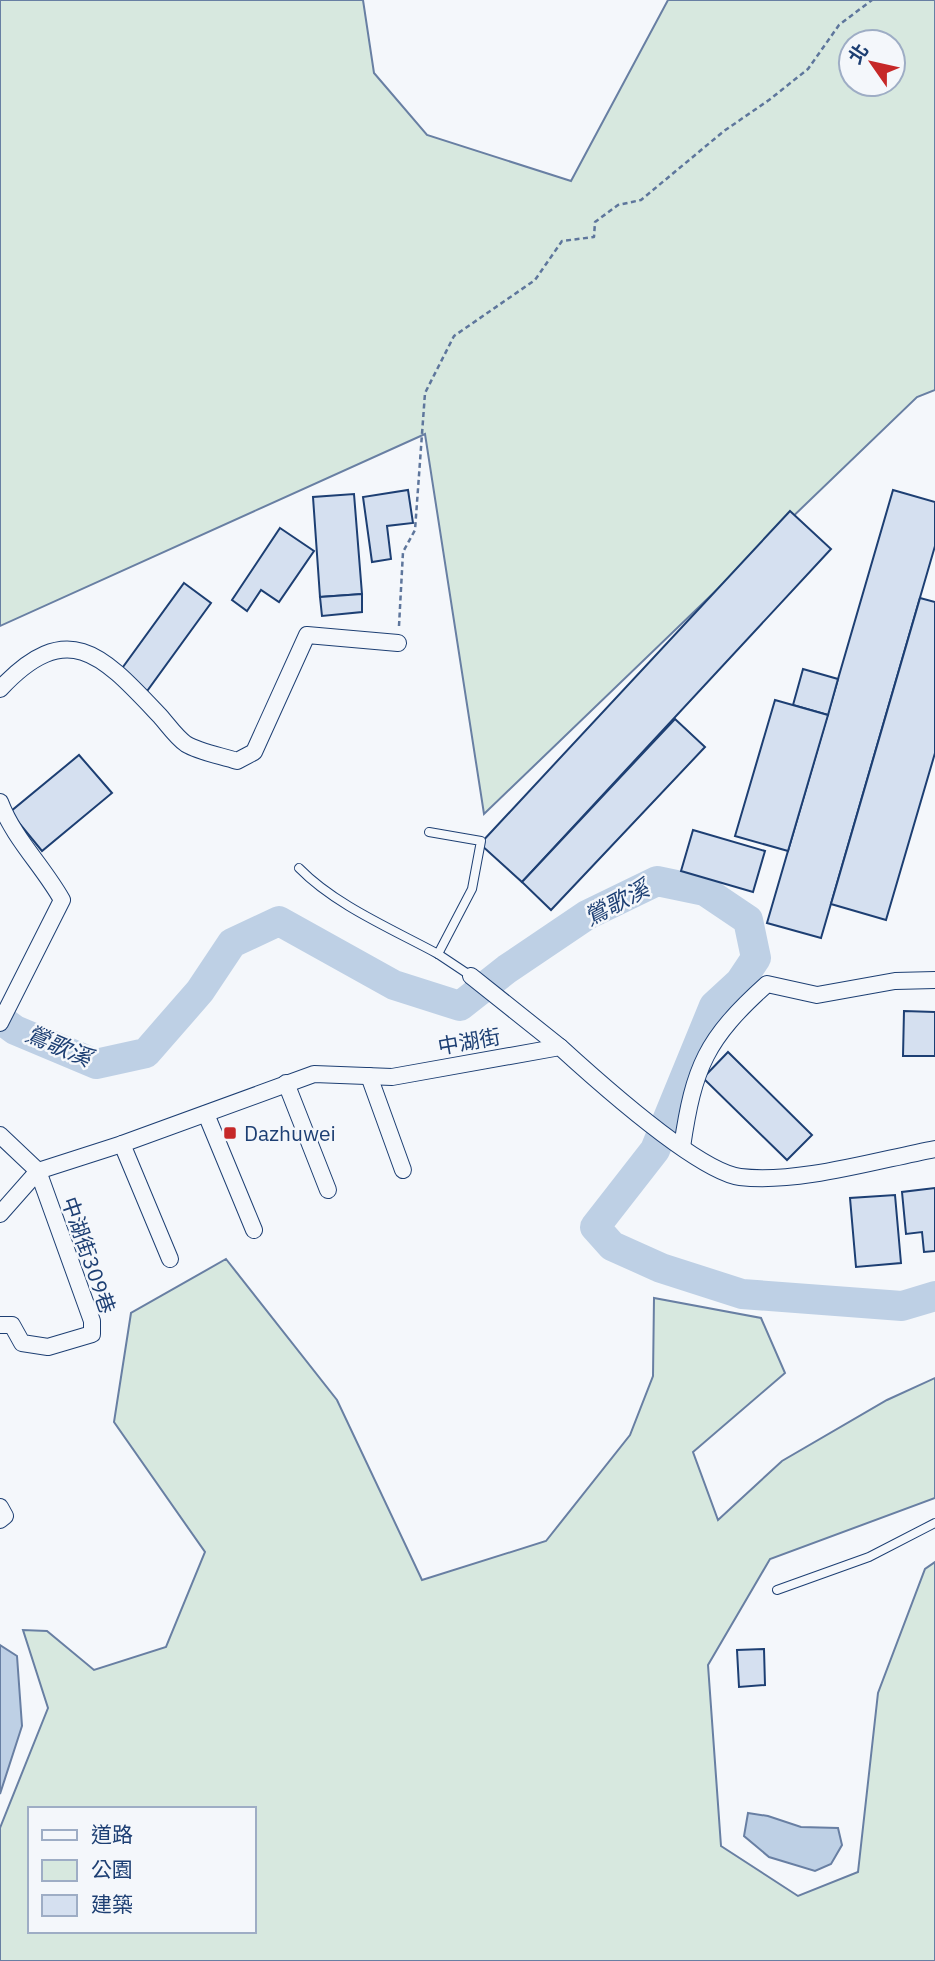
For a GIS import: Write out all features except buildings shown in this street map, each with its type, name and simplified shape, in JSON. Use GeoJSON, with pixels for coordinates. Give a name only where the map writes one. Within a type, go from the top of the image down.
{"type":"FeatureCollection","features":[{"type":"Feature","properties":{"kind":"street"},"geometry":{"type":"LineString","coordinates":[[0,689],[19,668],[51,650],[71,647],[92,654],[128,683],[186,744],[237,761],[254,752],[307,635],[398,643]]}},
{"type":"Feature","properties":{"kind":"street"},"geometry":{"type":"LineString","coordinates":[[0,802],[9,826],[51,880],[62,900],[0,1023]]}},
{"type":"Feature","properties":{"kind":"street"},"geometry":{"type":"LineString","coordinates":[[471,975],[560,1047],[596,1080],[677,1143],[712,1167],[738,1177],[784,1178],[935,1149]]}},
{"type":"Feature","properties":{"kind":"street"},"geometry":{"type":"LineString","coordinates":[[677,1143],[697,1077],[712,1043],[733,1015],[767,984],[817,995],[895,981],[935,980]]}},
{"type":"Feature","properties":{"kind":"street","name":"中湖街"},"geometry":{"type":"LineString","coordinates":[[38,1171],[122,1144],[314,1074],[392,1077],[560,1047]]}},
{"type":"Feature","properties":{"kind":"street"},"geometry":{"type":"LineString","coordinates":[[369,1076],[403,1170]]}},
{"type":"Feature","properties":{"kind":"street"},"geometry":{"type":"LineString","coordinates":[[286,1083],[328,1190]]}},
{"type":"Feature","properties":{"kind":"street"},"geometry":{"type":"LineString","coordinates":[[206,1114],[254,1230]]}},
{"type":"Feature","properties":{"kind":"street"},"geometry":{"type":"LineString","coordinates":[[0,1135],[38,1171],[0,1214]]}},
{"type":"Feature","properties":{"kind":"street"},"geometry":{"type":"LineString","coordinates":[[122,1144],[170,1259]]}},
{"type":"Feature","properties":{"kind":"street","name":"中湖街309巷"},"geometry":{"type":"LineString","coordinates":[[0,1325],[12,1325],[22,1343],[48,1347],[92,1334],[92,1321],[38,1171]]}},
{"type":"Feature","properties":{"kind":"street"},"geometry":{"type":"LineString","coordinates":[[0,1507],[5,1516],[0,1520]]}},
{"type":"Feature","properties":{"kind":"lane"},"geometry":{"type":"LineString","coordinates":[[429,832],[481,841],[472,889],[438,954]]}},
{"type":"Feature","properties":{"kind":"lane"},"geometry":{"type":"LineString","coordinates":[[299,868],[311,880],[383,928],[438,954],[471,975]]}},
{"type":"Feature","properties":{"kind":"lane"},"geometry":{"type":"LineString","coordinates":[[777,1590],[869,1557],[935,1523]]}},
{"type":"Feature","properties":{"kind":"path"},"geometry":{"type":"LineString","coordinates":[[398,643],[403,552],[415,530],[425,394],[454,336],[535,280],[562,242],[594,237],[594,222],[618,205],[641,200],[724,131],[778,93],[807,69],[839,25],[872,0]]}},
{"type":"Feature","properties":{"kind":"green space"},"geometry":{"type":"Polygon","coordinates":[[[0,0],[363,0],[374,73],[427,135],[571,181],[668,0],[935,0],[935,390],[917,397],[484,814],[425,434],[0,626],[0,0]]]}},
{"type":"Feature","properties":{"kind":"green space"},"geometry":{"type":"Polygon","coordinates":[[[226,1259],[337,1400],[422,1580],[546,1541],[630,1435],[653,1376],[654,1298],[761,1318],[785,1373],[693,1452],[718,1520],[782,1461],[887,1400],[935,1378],[935,1498],[770,1559],[708,1665],[721,1846],[798,1896],[858,1872],[878,1693],[925,1569],[935,1562],[935,1961],[0,1961],[0,1828],[48,1708],[23,1630],[47,1631],[94,1670],[166,1647],[205,1552],[114,1422],[131,1313],[226,1259]]]}},
{"type":"Feature","properties":{"kind":"water"},"geometry":{"type":"Polygon","coordinates":[[[0,1645],[17,1656],[22,1726],[0,1794],[0,1645]]]}},
{"type":"Feature","properties":{"kind":"water"},"geometry":{"type":"Polygon","coordinates":[[[748,1813],[768,1816],[801,1827],[838,1828],[842,1845],[831,1864],[815,1871],[769,1857],[744,1836],[748,1813]]]}},
{"type":"Feature","properties":{"kind":"waterway","name":"鶯歌溪"},"geometry":{"type":"LineString","coordinates":[[0,1019],[15,1030],[96,1064],[146,1053],[200,991],[232,943],[279,921],[394,985],[460,1006],[507,969],[587,915],[657,881],[705,891],[748,920],[756,958],[740,982],[714,1006],[655,1150],[595,1227],[612,1246],[661,1268],[742,1294],[902,1306],[935,1296]]}},
{"type":"Feature","properties":{"kind":"place","name":"Dazhuwei"},"geometry":{"type":"Point","coordinates":[230,1133]}}]}
